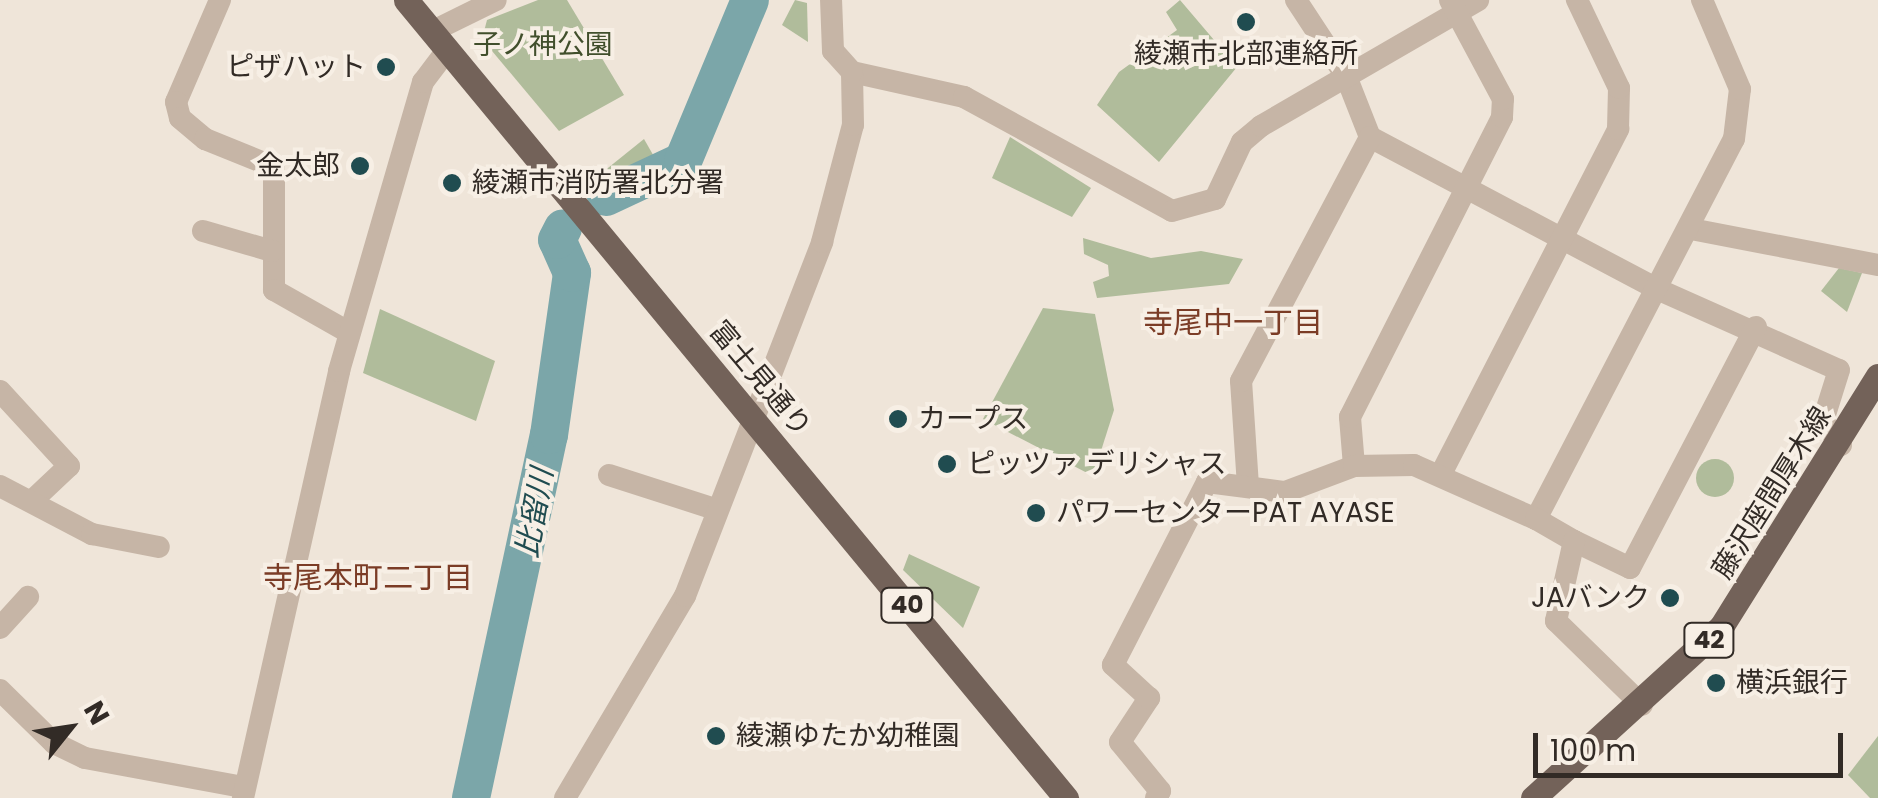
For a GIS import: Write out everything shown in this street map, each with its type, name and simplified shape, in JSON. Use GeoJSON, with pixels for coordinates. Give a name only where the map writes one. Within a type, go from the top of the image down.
{"type":"FeatureCollection","features":[{"type":"Feature","properties":{"kind":"main road","name":"富士見通り"},"geometry":{"type":"LineString","coordinates":[[406,0],[749,410],[1066,798]]}},
{"type":"Feature","properties":{"kind":"main road","name":"藤沢座間厚木線"},"geometry":{"type":"LineString","coordinates":[[1533,798],[1642,705],[1721,627],[1840,445],[1878,376]]}},
{"type":"Feature","properties":{"kind":"street"},"geometry":{"type":"LineString","coordinates":[[220,0],[176,102],[180,118],[205,140],[274,167],[274,290],[350,334]]}},
{"type":"Feature","properties":{"kind":"street"},"geometry":{"type":"LineString","coordinates":[[0,690],[54,743],[85,758],[243,792],[283,652],[312,479],[423,82],[439,41],[496,0]]}},
{"type":"Feature","properties":{"kind":"street"},"geometry":{"type":"LineString","coordinates":[[831,0],[833,50],[852,72],[964,97],[1172,211],[1214,199],[1242,142],[1454,6],[1478,0]]}},
{"type":"Feature","properties":{"kind":"street"},"geometry":{"type":"LineString","coordinates":[[1296,0],[1346,76],[1370,138],[1657,289],[1756,328],[1839,370],[1823,421],[1840,445]]}},
{"type":"Feature","properties":{"kind":"street"},"geometry":{"type":"LineString","coordinates":[[1442,472],[1618,129],[1619,88],[1577,0]]}},
{"type":"Feature","properties":{"kind":"street"},"geometry":{"type":"LineString","coordinates":[[1536,519],[1734,139],[1740,89],[1702,0]]}},
{"type":"Feature","properties":{"kind":"street"},"geometry":{"type":"LineString","coordinates":[[1354,466],[1350,417],[1504,99],[1454,6]]}},
{"type":"Feature","properties":{"kind":"street"},"geometry":{"type":"LineString","coordinates":[[565,798],[684,596],[749,410],[848,158],[852,72]]}},
{"type":"Feature","properties":{"kind":"street"},"geometry":{"type":"LineString","coordinates":[[1248,486],[1241,380],[1370,138]]}},
{"type":"Feature","properties":{"kind":"street"},"geometry":{"type":"LineString","coordinates":[[1690,229],[1878,265]]}},
{"type":"Feature","properties":{"kind":"street"},"geometry":{"type":"LineString","coordinates":[[203,231],[272,251]]}},
{"type":"Feature","properties":{"kind":"street"},"geometry":{"type":"LineString","coordinates":[[1156,798],[1160,791],[1120,742],[1150,698],[1113,665],[1207,482],[1285,492],[1354,466],[1442,472],[1630,568],[1756,328]]}},
{"type":"Feature","properties":{"kind":"street"},"geometry":{"type":"LineString","coordinates":[[0,391],[68,466],[35,498]]}},
{"type":"Feature","properties":{"kind":"street"},"geometry":{"type":"LineString","coordinates":[[609,475],[715,509]]}},
{"type":"Feature","properties":{"kind":"street"},"geometry":{"type":"LineString","coordinates":[[0,486],[35,498],[92,534],[159,547]]}},
{"type":"Feature","properties":{"kind":"street"},"geometry":{"type":"LineString","coordinates":[[1574,541],[1556,621],[1642,705]]}},
{"type":"Feature","properties":{"kind":"green space","name":"子ノ神公園"},"geometry":{"type":"Polygon","coordinates":[[[538,0],[567,0],[624,95],[559,131],[482,39],[487,20],[538,0]]]}},
{"type":"Feature","properties":{"kind":"green space"},"geometry":{"type":"Polygon","coordinates":[[[795,0],[807,3],[808,42],[782,25],[795,0]]]}},
{"type":"Feature","properties":{"kind":"green space"},"geometry":{"type":"Polygon","coordinates":[[[1180,0],[1237,67],[1159,162],[1097,105],[1119,72],[1177,30],[1166,12],[1180,0]]]}},
{"type":"Feature","properties":{"kind":"green space"},"geometry":{"type":"Polygon","coordinates":[[[1010,137],[1091,188],[1072,217],[992,178],[1010,137]]]}},
{"type":"Feature","properties":{"kind":"green space"},"geometry":{"type":"Polygon","coordinates":[[[644,139],[660,167],[602,199],[593,180],[644,139]]]}},
{"type":"Feature","properties":{"kind":"green space"},"geometry":{"type":"Polygon","coordinates":[[[1083,238],[1151,258],[1201,251],[1243,259],[1229,284],[1097,298],[1093,282],[1109,276],[1108,265],[1084,254],[1083,238]]]}},
{"type":"Feature","properties":{"kind":"green space"},"geometry":{"type":"Polygon","coordinates":[[[1839,268],[1862,273],[1847,312],[1821,291],[1839,268]]]}},
{"type":"Feature","properties":{"kind":"green space"},"geometry":{"type":"Polygon","coordinates":[[[1043,308],[1095,314],[1114,410],[1093,476],[983,419],[1043,308]]]}},
{"type":"Feature","properties":{"kind":"green space"},"geometry":{"type":"Polygon","coordinates":[[[380,309],[495,361],[476,421],[363,373],[380,309]]]}},
{"type":"Feature","properties":{"kind":"green space"},"geometry":{"type":"Polygon","coordinates":[[[1715,459],[1729,464],[1734,478],[1729,492],[1715,497],[1701,492],[1696,478],[1701,464],[1715,459]]]}},
{"type":"Feature","properties":{"kind":"green space"},"geometry":{"type":"Polygon","coordinates":[[[909,554],[980,587],[963,628],[903,570],[909,554]]]}},
{"type":"Feature","properties":{"kind":"green space"},"geometry":{"type":"Polygon","coordinates":[[[1878,736],[1878,798],[1870,798],[1848,775],[1878,736]]]}},
{"type":"Feature","properties":{"kind":"waterway","name":"比留川"},"geometry":{"type":"LineString","coordinates":[[606,197],[683,161],[750,0]]}},
{"type":"Feature","properties":{"kind":"waterway","name":"比留川"},"geometry":{"type":"LineString","coordinates":[[471,798],[549,435],[572,273],[557,240],[563,228]]}},
{"type":"Feature","properties":{"kind":"place","name":"綾瀬市北部連絡所"},"geometry":{"type":"Point","coordinates":[1246,22]}},
{"type":"Feature","properties":{"kind":"place","name":"ピザハット"},"geometry":{"type":"Point","coordinates":[386,67]}},
{"type":"Feature","properties":{"kind":"place","name":"金太郎"},"geometry":{"type":"Point","coordinates":[360,166]}},
{"type":"Feature","properties":{"kind":"place","name":"綾瀬市消防署北分署"},"geometry":{"type":"Point","coordinates":[452,183]}},
{"type":"Feature","properties":{"kind":"place","name":"カープス"},"geometry":{"type":"Point","coordinates":[898,419]}},
{"type":"Feature","properties":{"kind":"place","name":"ピッツァ デリシャス"},"geometry":{"type":"Point","coordinates":[947,464]}},
{"type":"Feature","properties":{"kind":"place","name":"パワーセンターPAT AYASE"},"geometry":{"type":"Point","coordinates":[1036,513]}},
{"type":"Feature","properties":{"kind":"place","name":"JAバンク"},"geometry":{"type":"Point","coordinates":[1670,598]}},
{"type":"Feature","properties":{"kind":"place","name":"横浜銀行"},"geometry":{"type":"Point","coordinates":[1716,683]}},
{"type":"Feature","properties":{"kind":"place","name":"綾瀬ゆたか幼稚園"},"geometry":{"type":"Point","coordinates":[716,736]}},
{"type":"Feature","properties":{"kind":"district","name":"寺尾中一丁目"},"geometry":{"type":"Point","coordinates":[1233,323]}},
{"type":"Feature","properties":{"kind":"district","name":"寺尾本町二丁目"},"geometry":{"type":"Point","coordinates":[368,578]}}]}
